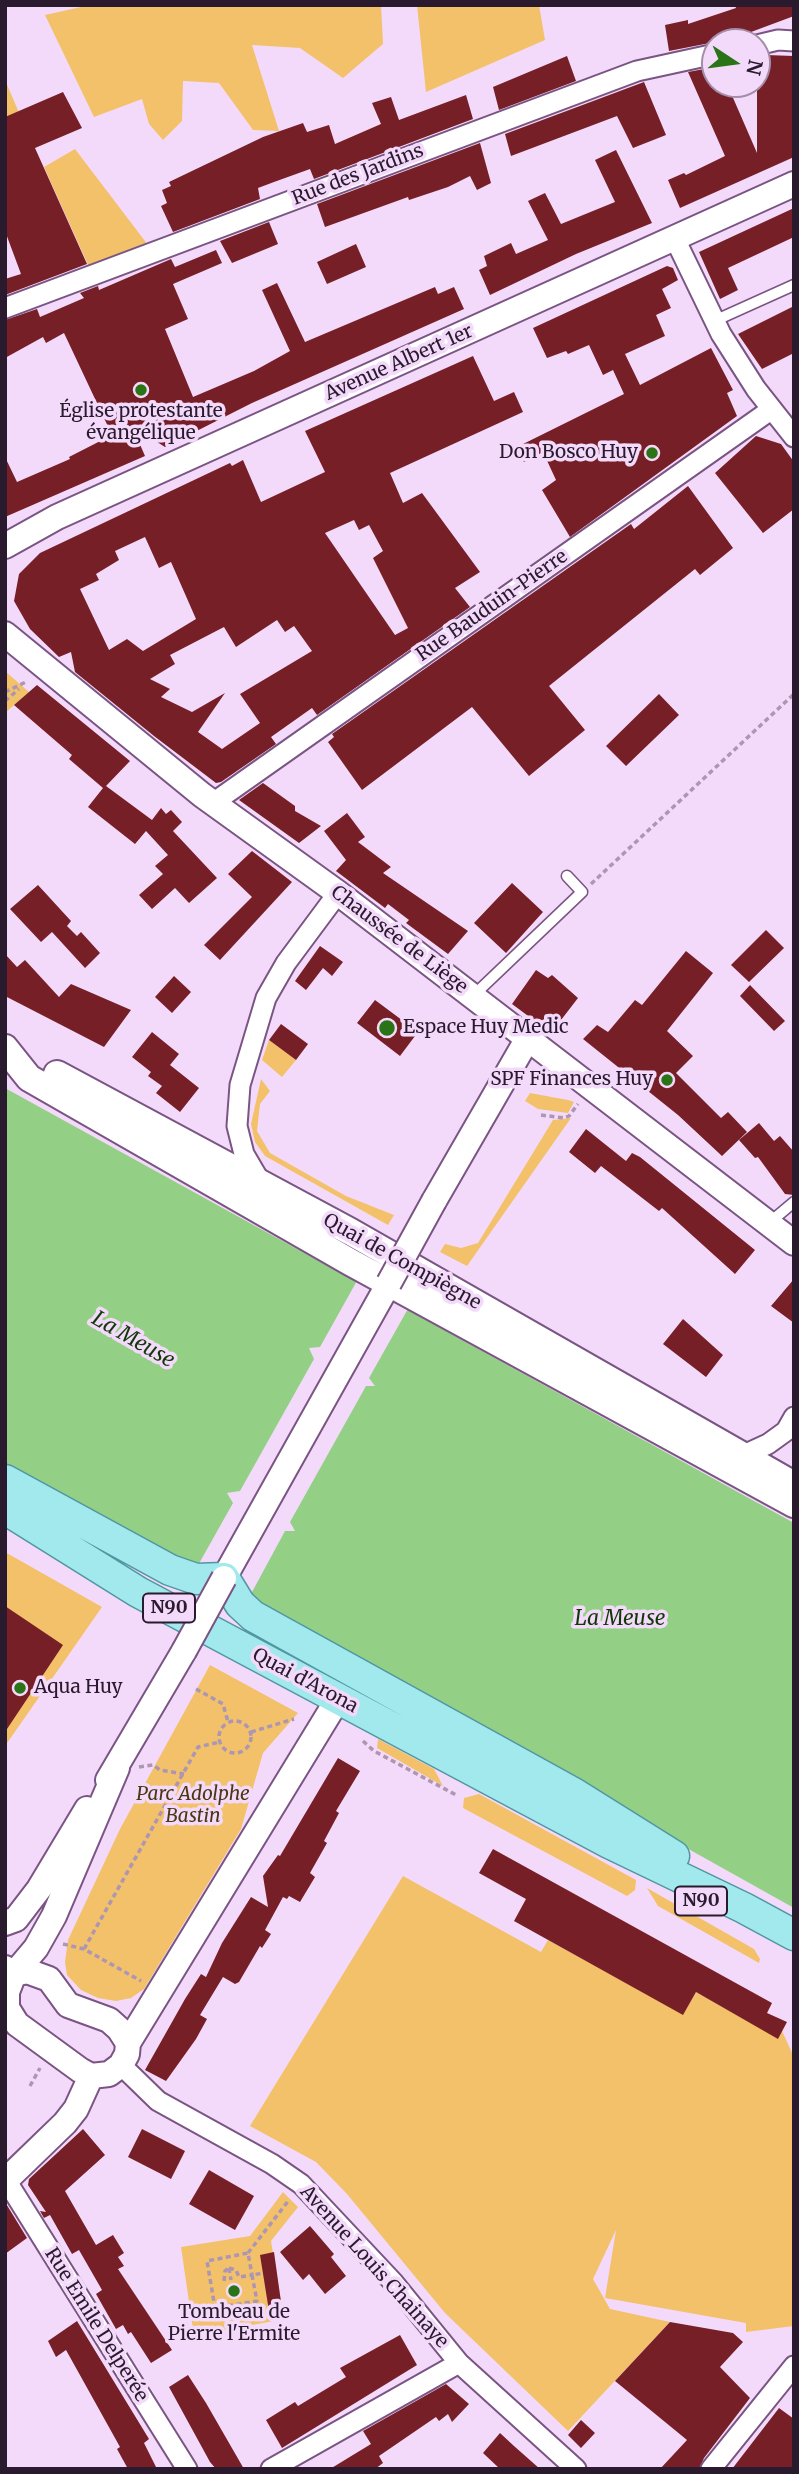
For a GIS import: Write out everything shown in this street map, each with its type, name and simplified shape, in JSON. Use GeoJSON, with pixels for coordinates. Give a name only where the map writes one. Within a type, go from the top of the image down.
{"type":"FeatureCollection","features":[{"type":"Feature","properties":{"kind":"main road","name":"Quai de Compiègne"},"geometry":{"type":"LineString","coordinates":[[5,1048],[262,1184],[794,1485]]}},
{"type":"Feature","properties":{"kind":"main road"},"geometry":{"type":"LineString","coordinates":[[5,1048],[29,1078],[350,1262],[679,1444],[794,1504]]}},
{"type":"Feature","properties":{"kind":"main road"},"geometry":{"type":"LineString","coordinates":[[5,1480],[170,1570],[196,1579],[223,1578],[240,1604],[253,1616],[575,1794],[716,1881],[744,1908]]}},
{"type":"Feature","properties":{"kind":"main road","name":"Quai d'Arona"},"geometry":{"type":"LineString","coordinates":[[5,1509],[138,1592],[609,1843],[794,1935]]}},
{"type":"Feature","properties":{"kind":"main road","name":"Quai d'Arona"},"geometry":{"type":"LineString","coordinates":[[609,1843],[794,1956]]}},
{"type":"Feature","properties":{"kind":"street"},"geometry":{"type":"LineString","coordinates":[[771,42],[794,41]]}},
{"type":"Feature","properties":{"kind":"street","name":"Rue des Jardins"},"geometry":{"type":"LineString","coordinates":[[5,309],[637,71],[701,57]]}},
{"type":"Feature","properties":{"kind":"street","name":"Avenue Albert 1er"},"geometry":{"type":"LineString","coordinates":[[5,546],[57,517],[794,184]]}},
{"type":"Feature","properties":{"kind":"street"},"geometry":{"type":"LineString","coordinates":[[675,239],[714,321],[772,409],[794,437]]}},
{"type":"Feature","properties":{"kind":"street","name":"Rue Bauduin-Pierre"},"geometry":{"type":"LineString","coordinates":[[213,803],[772,409]]}},
{"type":"Feature","properties":{"kind":"street","name":"Chaussée de Liège"},"geometry":{"type":"LineString","coordinates":[[5,634],[213,803],[338,893],[794,1243]]}},
{"type":"Feature","properties":{"kind":"street"},"geometry":{"type":"LineString","coordinates":[[262,1184],[244,1154],[237,1126],[240,1085],[266,998],[286,963],[338,893]]}},
{"type":"Feature","properties":{"kind":"street"},"geometry":{"type":"LineString","coordinates":[[5,1923],[16,1919],[39,1889],[76,1824],[117,1768],[528,1038]]}},
{"type":"Feature","properties":{"kind":"street"},"geometry":{"type":"LineString","coordinates":[[744,1455],[768,1444],[786,1431],[794,1417]]}},
{"type":"Feature","properties":{"kind":"street"},"geometry":{"type":"LineString","coordinates":[[117,1768],[54,1916],[36,1948],[10,1971],[7,1992],[6,2008],[17,2024],[91,2076],[109,2074],[125,2054],[338,1699]]}},
{"type":"Feature","properties":{"kind":"street"},"geometry":{"type":"LineString","coordinates":[[49,1979],[54,1916]]}},
{"type":"Feature","properties":{"kind":"street"},"geometry":{"type":"LineString","coordinates":[[10,1971],[27,1971],[49,1979],[68,2005],[108,2020],[125,2054]]}},
{"type":"Feature","properties":{"kind":"street"},"geometry":{"type":"LineString","coordinates":[[108,2020],[162,1989]]}},
{"type":"Feature","properties":{"kind":"street","name":"Avenue Louis Chainaye"},"geometry":{"type":"LineString","coordinates":[[125,2054],[158,2101],[272,2164],[301,2184],[393,2282],[459,2362],[576,2469]]}},
{"type":"Feature","properties":{"kind":"street"},"geometry":{"type":"LineString","coordinates":[[5,2180],[76,2109],[91,2076]]}},
{"type":"Feature","properties":{"kind":"street","name":"Rue Emile Delperée"},"geometry":{"type":"LineString","coordinates":[[5,2180],[187,2469]]}},
{"type":"Feature","properties":{"kind":"street"},"geometry":{"type":"LineString","coordinates":[[271,2469],[459,2362]]}},
{"type":"Feature","properties":{"kind":"street"},"geometry":{"type":"LineString","coordinates":[[711,2469],[794,2365]]}},
{"type":"Feature","properties":{"kind":"lane"},"geometry":{"type":"LineString","coordinates":[[714,321],[794,285]]}},
{"type":"Feature","properties":{"kind":"lane"},"geometry":{"type":"LineString","coordinates":[[473,996],[582,892],[568,876]]}},
{"type":"Feature","properties":{"kind":"lane"},"geometry":{"type":"LineString","coordinates":[[768,1223],[794,1202]]}},
{"type":"Feature","properties":{"kind":"path"},"geometry":{"type":"LineString","coordinates":[[5,701],[43,667]]}},
{"type":"Feature","properties":{"kind":"path"},"geometry":{"type":"LineString","coordinates":[[5,692],[22,686]]}},
{"type":"Feature","properties":{"kind":"path"},"geometry":{"type":"LineString","coordinates":[[582,892],[794,694]]}},
{"type":"Feature","properties":{"kind":"path"},"geometry":{"type":"LineString","coordinates":[[541,1115],[569,1116],[582,1098]]}},
{"type":"Feature","properties":{"kind":"path"},"geometry":{"type":"LineString","coordinates":[[196,1689],[223,1703],[228,1723]]}},
{"type":"Feature","properties":{"kind":"path"},"geometry":{"type":"LineString","coordinates":[[251,1732],[294,1719]]}},
{"type":"Feature","properties":{"kind":"path"},"geometry":{"type":"LineString","coordinates":[[228,1723],[244,1723],[251,1732],[251,1742],[240,1753],[225,1750],[220,1742],[220,1731],[228,1723]]}},
{"type":"Feature","properties":{"kind":"path"},"geometry":{"type":"LineString","coordinates":[[363,1741],[374,1751],[458,1796]]}},
{"type":"Feature","properties":{"kind":"path"},"geometry":{"type":"LineString","coordinates":[[84,1949],[198,1747],[220,1742]]}},
{"type":"Feature","properties":{"kind":"path"},"geometry":{"type":"LineString","coordinates":[[153,1765],[160,1770],[184,1773]]}},
{"type":"Feature","properties":{"kind":"path"},"geometry":{"type":"LineString","coordinates":[[58,1942],[84,1949],[144,1983],[162,1989]]}},
{"type":"Feature","properties":{"kind":"path"},"geometry":{"type":"LineString","coordinates":[[30,2086],[44,2060]]}},
{"type":"Feature","properties":{"kind":"path"},"geometry":{"type":"LineString","coordinates":[[248,2253],[257,2301],[215,2308],[207,2261],[248,2253],[301,2184]]}},
{"type":"Feature","properties":{"kind":"path"},"geometry":{"type":"LineString","coordinates":[[229,2268],[236,2270],[239,2277],[262,2273]]}},
{"type":"Feature","properties":{"kind":"path"},"geometry":{"type":"LineString","coordinates":[[229,2268],[232,2280]]}},
{"type":"Feature","properties":{"kind":"path"},"geometry":{"type":"LineString","coordinates":[[224,2281],[225,2271],[229,2268]]}},
{"type":"Feature","properties":{"kind":"path"},"geometry":{"type":"LineString","coordinates":[[237,2304],[239,2314]]}},
{"type":"Feature","properties":{"kind":"green space"},"geometry":{"type":"Polygon","coordinates":[[[90,5],[381,5],[383,44],[343,78],[300,48],[252,45],[279,131],[253,130],[219,83],[183,81],[182,121],[163,140],[149,124],[142,99],[94,117],[45,15],[90,5]]]}},
{"type":"Feature","properties":{"kind":"green space"},"geometry":{"type":"Polygon","coordinates":[[[417,5],[539,5],[545,40],[426,92],[417,5]]]}},
{"type":"Feature","properties":{"kind":"green space"},"geometry":{"type":"Polygon","coordinates":[[[5,80],[20,115],[5,120],[5,80]]]}},
{"type":"Feature","properties":{"kind":"green space"},"geometry":{"type":"Polygon","coordinates":[[[75,149],[148,245],[89,267],[44,167],[75,149]]]}},
{"type":"Feature","properties":{"kind":"green space"},"geometry":{"type":"Polygon","coordinates":[[[5,671],[29,692],[5,713],[5,671]]]}},
{"type":"Feature","properties":{"kind":"green space"},"geometry":{"type":"Polygon","coordinates":[[[269,1040],[296,1060],[282,1077],[262,1060],[269,1040]]]}},
{"type":"Feature","properties":{"kind":"green space"},"geometry":{"type":"Polygon","coordinates":[[[261,1079],[270,1091],[260,1104],[257,1131],[270,1153],[346,1196],[394,1215],[388,1225],[265,1156],[255,1142],[251,1124],[261,1079]]]}},
{"type":"Feature","properties":{"kind":"green space"},"geometry":{"type":"Polygon","coordinates":[[[530,1093],[574,1102],[568,1113],[538,1109],[525,1101],[530,1093]]]}},
{"type":"Feature","properties":{"kind":"green space"},"geometry":{"type":"Polygon","coordinates":[[[571,1118],[467,1266],[440,1252],[445,1244],[461,1248],[478,1243],[553,1120],[571,1118]]]}},
{"type":"Feature","properties":{"kind":"green space"},"geometry":{"type":"Polygon","coordinates":[[[5,1552],[102,1607],[5,1746],[5,1552]]]}},
{"type":"Feature","properties":{"kind":"green space","name":"Parc Adolphe Bastin"},"geometry":{"type":"Polygon","coordinates":[[[210,1665],[298,1713],[263,1753],[241,1829],[144,1989],[131,1998],[116,2001],[98,1998],[81,1990],[67,1975],[65,1962],[68,1940],[120,1829],[210,1665]]]}},
{"type":"Feature","properties":{"kind":"green space"},"geometry":{"type":"Polygon","coordinates":[[[378,1739],[434,1769],[443,1786],[377,1748],[378,1739]]]}},
{"type":"Feature","properties":{"kind":"green space"},"geometry":{"type":"Polygon","coordinates":[[[479,1794],[636,1880],[635,1890],[627,1896],[463,1808],[464,1798],[479,1794]]]}},
{"type":"Feature","properties":{"kind":"green space"},"geometry":{"type":"Polygon","coordinates":[[[403,1876],[541,1952],[548,1940],[683,2014],[696,1992],[778,2038],[782,2031],[794,2057],[794,2326],[746,2332],[746,2323],[605,2298],[616,2230],[593,2279],[610,2309],[670,2322],[568,2431],[445,2313],[347,2194],[316,2162],[250,2126],[403,1876]]]}},
{"type":"Feature","properties":{"kind":"green space"},"geometry":{"type":"Polygon","coordinates":[[[647,1888],[754,1949],[760,1959],[759,1963],[658,1906],[647,1888]]]}},
{"type":"Feature","properties":{"kind":"green space"},"geometry":{"type":"Polygon","coordinates":[[[283,2192],[298,2207],[271,2241],[284,2319],[194,2336],[181,2247],[250,2236],[283,2192]]]}},
{"type":"Feature","properties":{"kind":"water","name":"La Meuse"},"geometry":{"type":"Polygon","coordinates":[[[5,1088],[794,1523],[794,1908],[5,1467],[5,1088]]]}},
{"type":"Feature","properties":{"kind":"pier"},"geometry":{"type":"Polygon","coordinates":[[[358,1279],[409,1307],[369,1378],[375,1386],[366,1386],[290,1522],[295,1531],[285,1531],[245,1605],[192,1576],[233,1503],[227,1493],[240,1491],[314,1359],[309,1348],[320,1347],[358,1279]]]}},
{"type":"Feature","properties":{"kind":"building"},"geometry":{"type":"Polygon","coordinates":[[[735,5],[794,5],[794,16],[762,28],[701,28],[701,45],[669,51],[665,25],[688,20],[688,24],[736,8],[735,5]]]}},
{"type":"Feature","properties":{"kind":"building"},"geometry":{"type":"Polygon","coordinates":[[[771,55],[794,56],[794,157],[680,208],[668,180],[684,173],[686,175],[725,156],[688,72],[701,70],[701,98],[733,98],[757,153],[757,98],[771,98],[771,55]]]}},
{"type":"Feature","properties":{"kind":"building"},"geometry":{"type":"Polygon","coordinates":[[[567,56],[576,81],[499,110],[493,87],[567,56]]]}},
{"type":"Feature","properties":{"kind":"building"},"geometry":{"type":"Polygon","coordinates":[[[644,82],[666,135],[633,148],[617,116],[511,156],[505,134],[644,82]]]}},
{"type":"Feature","properties":{"kind":"building"},"geometry":{"type":"Polygon","coordinates":[[[63,92],[82,128],[35,148],[87,264],[5,295],[5,279],[21,274],[5,231],[5,117],[63,92]]]}},
{"type":"Feature","properties":{"kind":"building"},"geometry":{"type":"Polygon","coordinates":[[[466,95],[473,119],[314,179],[310,169],[258,188],[260,199],[173,232],[161,206],[167,203],[162,190],[171,186],[169,182],[263,137],[303,123],[307,132],[329,125],[335,144],[381,124],[372,103],[391,97],[399,120],[466,95]]]}},
{"type":"Feature","properties":{"kind":"building"},"geometry":{"type":"Polygon","coordinates":[[[480,143],[491,183],[477,190],[470,176],[448,187],[409,200],[408,197],[325,227],[317,204],[480,143]]]}},
{"type":"Feature","properties":{"kind":"building"},"geometry":{"type":"Polygon","coordinates":[[[616,150],[652,223],[576,254],[490,295],[479,270],[487,266],[484,256],[511,243],[516,254],[548,240],[528,201],[545,193],[561,224],[615,202],[595,160],[616,150]]]}},
{"type":"Feature","properties":{"kind":"building"},"geometry":{"type":"Polygon","coordinates":[[[794,208],[794,237],[728,268],[738,290],[720,299],[699,252],[794,208]]]}},
{"type":"Feature","properties":{"kind":"building"},"geometry":{"type":"Polygon","coordinates":[[[269,222],[278,244],[232,263],[220,241],[269,222]]]}},
{"type":"Feature","properties":{"kind":"building"},"geometry":{"type":"Polygon","coordinates":[[[356,244],[366,267],[327,284],[317,262],[356,244]]]}},
{"type":"Feature","properties":{"kind":"building"},"geometry":{"type":"Polygon","coordinates":[[[216,250],[222,263],[173,284],[188,319],[165,329],[193,397],[254,371],[290,351],[262,290],[277,283],[305,342],[435,287],[438,294],[454,287],[464,309],[252,403],[165,447],[132,426],[145,456],[5,517],[5,457],[17,482],[70,459],[69,457],[112,435],[64,333],[46,343],[43,337],[5,358],[5,320],[37,309],[40,317],[84,298],[80,293],[98,286],[99,290],[171,259],[175,267],[216,250]]]}},
{"type":"Feature","properties":{"kind":"building"},"geometry":{"type":"Polygon","coordinates":[[[667,266],[673,268],[678,280],[662,289],[671,308],[656,315],[665,336],[625,354],[640,385],[711,348],[733,390],[727,393],[737,416],[570,537],[542,490],[556,480],[543,452],[524,462],[515,448],[624,394],[613,370],[603,375],[589,345],[568,354],[566,351],[547,358],[533,328],[667,266]]]}},
{"type":"Feature","properties":{"kind":"building"},"geometry":{"type":"Polygon","coordinates":[[[794,306],[794,353],[762,369],[738,334],[794,306]]]}},
{"type":"Feature","properties":{"kind":"building"},"geometry":{"type":"Polygon","coordinates":[[[473,356],[494,401],[514,392],[523,412],[390,473],[403,503],[422,493],[480,572],[455,588],[470,607],[317,715],[312,708],[271,737],[276,744],[216,783],[75,672],[71,652],[59,657],[30,629],[14,601],[19,574],[40,553],[230,463],[232,466],[243,460],[261,502],[325,472],[305,431],[473,356]],[[354,520],[325,533],[395,635],[408,628],[373,558],[383,551],[369,525],[359,530],[354,520]],[[145,537],[115,551],[119,560],[96,574],[99,580],[80,589],[109,650],[127,639],[143,651],[196,619],[171,562],[159,568],[145,537]],[[277,620],[236,647],[224,627],[170,655],[175,664],[150,679],[170,689],[161,697],[192,712],[225,693],[198,732],[222,749],[260,723],[240,694],[312,651],[294,626],[285,632],[277,620]]]}},
{"type":"Feature","properties":{"kind":"building"},"geometry":{"type":"Polygon","coordinates":[[[756,436],[781,444],[794,462],[794,509],[763,533],[715,473],[756,436]]]}},
{"type":"Feature","properties":{"kind":"building"},"geometry":{"type":"Polygon","coordinates":[[[688,486],[733,548],[700,575],[695,569],[549,686],[585,730],[529,776],[472,707],[362,790],[328,742],[334,737],[332,734],[631,524],[634,529],[688,486]]]}},
{"type":"Feature","properties":{"kind":"building"},"geometry":{"type":"Polygon","coordinates":[[[37,685],[130,761],[106,786],[152,820],[161,808],[166,814],[171,810],[182,822],[173,831],[217,878],[189,903],[175,888],[152,909],[139,895],[163,874],[155,866],[168,855],[146,831],[135,844],[88,807],[103,788],[69,759],[72,755],[14,705],[37,685]]]}},
{"type":"Feature","properties":{"kind":"building"},"geometry":{"type":"Polygon","coordinates":[[[659,694],[679,715],[626,766],[606,746],[659,694]]]}},
{"type":"Feature","properties":{"kind":"building"},"geometry":{"type":"Polygon","coordinates":[[[263,783],[295,806],[295,811],[321,826],[299,843],[239,800],[263,783]]]}},
{"type":"Feature","properties":{"kind":"building"},"geometry":{"type":"Polygon","coordinates":[[[347,813],[365,837],[358,842],[391,867],[383,873],[468,931],[448,954],[406,923],[409,920],[388,904],[385,908],[336,871],[346,860],[324,831],[347,813]]]}},
{"type":"Feature","properties":{"kind":"building"},"geometry":{"type":"Polygon","coordinates":[[[252,851],[292,882],[220,960],[204,945],[252,897],[228,874],[252,851]]]}},
{"type":"Feature","properties":{"kind":"building"},"geometry":{"type":"Polygon","coordinates":[[[512,883],[543,912],[506,953],[474,923],[512,883]]]}},
{"type":"Feature","properties":{"kind":"building"},"geometry":{"type":"Polygon","coordinates":[[[38,885],[71,921],[67,926],[77,936],[81,932],[100,953],[85,968],[52,932],[41,942],[10,909],[38,885]]]}},
{"type":"Feature","properties":{"kind":"building"},"geometry":{"type":"Polygon","coordinates":[[[766,930],[784,948],[749,982],[731,965],[766,930]]]}},
{"type":"Feature","properties":{"kind":"building"},"geometry":{"type":"Polygon","coordinates":[[[320,946],[343,962],[332,976],[323,968],[306,990],[295,981],[320,946]]]}},
{"type":"Feature","properties":{"kind":"building"},"geometry":{"type":"Polygon","coordinates":[[[686,951],[713,973],[667,1031],[693,1056],[676,1073],[721,1118],[728,1112],[747,1132],[722,1156],[678,1115],[583,1039],[597,1025],[608,1032],[635,1000],[642,1005],[686,951]]]}},
{"type":"Feature","properties":{"kind":"building"},"geometry":{"type":"Polygon","coordinates":[[[5,954],[17,967],[25,960],[59,997],[71,984],[131,1010],[104,1047],[5,996],[5,954]]]}},
{"type":"Feature","properties":{"kind":"building"},"geometry":{"type":"Polygon","coordinates":[[[536,970],[548,978],[552,975],[578,998],[551,1033],[512,1004],[536,970]]]}},
{"type":"Feature","properties":{"kind":"building"},"geometry":{"type":"Polygon","coordinates":[[[174,976],[191,992],[172,1013],[155,997],[174,976]]]}},
{"type":"Feature","properties":{"kind":"building"},"geometry":{"type":"Polygon","coordinates":[[[750,985],[785,1021],[774,1031],[740,996],[750,985]]]}},
{"type":"Feature","properties":{"kind":"building","name":"Espace Huy Medic"},"geometry":{"type":"Polygon","coordinates":[[[375,1000],[418,1032],[400,1056],[357,1023],[375,1000]]]}},
{"type":"Feature","properties":{"kind":"building"},"geometry":{"type":"Polygon","coordinates":[[[281,1024],[308,1044],[296,1060],[269,1040],[281,1024]]]}},
{"type":"Feature","properties":{"kind":"building"},"geometry":{"type":"Polygon","coordinates":[[[152,1032],[179,1054],[170,1065],[199,1088],[180,1112],[156,1093],[162,1086],[148,1076],[151,1072],[132,1057],[152,1032]]]}},
{"type":"Feature","properties":{"kind":"building"},"geometry":{"type":"Polygon","coordinates":[[[759,1123],[774,1141],[780,1136],[794,1152],[794,1195],[785,1194],[758,1157],[755,1158],[739,1140],[759,1123]]]}},
{"type":"Feature","properties":{"kind":"building"},"geometry":{"type":"Polygon","coordinates":[[[586,1129],[626,1161],[632,1153],[640,1157],[755,1250],[735,1274],[662,1208],[659,1211],[601,1166],[595,1173],[569,1152],[586,1129]]]}},
{"type":"Feature","properties":{"kind":"building"},"geometry":{"type":"Polygon","coordinates":[[[794,1279],[794,1323],[771,1306],[794,1279]]]}},
{"type":"Feature","properties":{"kind":"building"},"geometry":{"type":"Polygon","coordinates":[[[683,1319],[723,1355],[706,1377],[663,1344],[683,1319]]]}},
{"type":"Feature","properties":{"kind":"building","name":"Aqua Huy"},"geometry":{"type":"Polygon","coordinates":[[[5,1606],[63,1645],[5,1732],[5,1606]]]}},
{"type":"Feature","properties":{"kind":"building"},"geometry":{"type":"Polygon","coordinates":[[[338,1758],[360,1771],[336,1811],[339,1813],[324,1841],[327,1843],[310,1873],[315,1877],[300,1902],[289,1896],[287,1899],[283,1897],[265,1930],[271,1934],[262,1948],[260,1946],[239,1982],[235,1984],[223,1977],[200,2015],[207,2019],[166,2081],[145,2070],[201,1974],[206,1977],[222,1943],[251,1897],[268,1907],[263,1876],[278,1855],[280,1856],[338,1758]]]}},
{"type":"Feature","properties":{"kind":"building"},"geometry":{"type":"Polygon","coordinates":[[[493,1849],[772,2003],[767,2013],[787,2022],[778,2039],[696,1992],[683,2015],[514,1921],[526,1899],[479,1873],[493,1849]]]}},
{"type":"Feature","properties":{"kind":"building"},"geometry":{"type":"Polygon","coordinates":[[[83,2129],[105,2155],[65,2191],[96,2245],[113,2235],[124,2253],[118,2257],[124,2266],[118,2269],[172,2350],[151,2363],[131,2332],[128,2334],[123,2325],[116,2329],[96,2294],[102,2290],[79,2250],[72,2254],[50,2215],[44,2218],[40,2211],[46,2212],[28,2185],[29,2179],[83,2129]]]}},
{"type":"Feature","properties":{"kind":"building"},"geometry":{"type":"Polygon","coordinates":[[[142,2129],[185,2151],[171,2179],[128,2157],[142,2129]]]}},
{"type":"Feature","properties":{"kind":"building"},"geometry":{"type":"Polygon","coordinates":[[[209,2170],[254,2196],[235,2230],[189,2204],[209,2170]]]}},
{"type":"Feature","properties":{"kind":"building"},"geometry":{"type":"Polygon","coordinates":[[[5,2202],[27,2238],[5,2254],[5,2202]]]}},
{"type":"Feature","properties":{"kind":"building"},"geometry":{"type":"Polygon","coordinates":[[[310,2226],[334,2254],[331,2257],[346,2276],[325,2294],[309,2274],[303,2280],[280,2252],[310,2226]]]}},
{"type":"Feature","properties":{"kind":"building"},"geometry":{"type":"Polygon","coordinates":[[[274,2252],[282,2309],[269,2311],[260,2255],[274,2252]]]}},
{"type":"Feature","properties":{"kind":"building"},"geometry":{"type":"Polygon","coordinates":[[[77,2321],[149,2439],[144,2443],[157,2469],[128,2469],[117,2449],[120,2447],[66,2350],[56,2357],[48,2341],[77,2321]]]}},
{"type":"Feature","properties":{"kind":"building"},"geometry":{"type":"Polygon","coordinates":[[[670,2322],[733,2333],[743,2342],[720,2367],[750,2398],[704,2458],[699,2469],[660,2469],[687,2440],[615,2381],[670,2322]]]}},
{"type":"Feature","properties":{"kind":"building"},"geometry":{"type":"Polygon","coordinates":[[[400,2335],[417,2365],[282,2448],[266,2420],[295,2402],[298,2406],[346,2377],[340,2368],[400,2335]]]}},
{"type":"Feature","properties":{"kind":"building"},"geometry":{"type":"Polygon","coordinates":[[[188,2375],[244,2469],[216,2469],[210,2462],[169,2387],[188,2375]]]}},
{"type":"Feature","properties":{"kind":"building"},"geometry":{"type":"Polygon","coordinates":[[[446,2384],[469,2404],[452,2422],[448,2414],[439,2421],[436,2417],[379,2456],[383,2463],[375,2469],[330,2469],[371,2444],[363,2431],[446,2384]]]}},
{"type":"Feature","properties":{"kind":"building"},"geometry":{"type":"Polygon","coordinates":[[[779,2408],[794,2419],[794,2469],[732,2469],[779,2408]]]}},
{"type":"Feature","properties":{"kind":"building"},"geometry":{"type":"Polygon","coordinates":[[[581,2420],[595,2433],[581,2448],[568,2435],[581,2420]]]}},
{"type":"Feature","properties":{"kind":"building"},"geometry":{"type":"Polygon","coordinates":[[[500,2433],[540,2469],[500,2469],[483,2453],[500,2433]]]}},
{"type":"Feature","properties":{"kind":"place","name":"Église protestante évangélique"},"geometry":{"type":"Point","coordinates":[141,390]}},
{"type":"Feature","properties":{"kind":"place","name":"Don Bosco Huy"},"geometry":{"type":"Point","coordinates":[652,453]}},
{"type":"Feature","properties":{"kind":"place","name":"Espace Huy Medic"},"geometry":{"type":"Point","coordinates":[387,1028]}},
{"type":"Feature","properties":{"kind":"place","name":"SPF Finances Huy"},"geometry":{"type":"Point","coordinates":[667,1080]}},
{"type":"Feature","properties":{"kind":"place","name":"Aqua Huy"},"geometry":{"type":"Point","coordinates":[20,1688]}},
{"type":"Feature","properties":{"kind":"place","name":"Tombeau de Pierre l'Ermite"},"geometry":{"type":"Point","coordinates":[234,2291]}}]}
